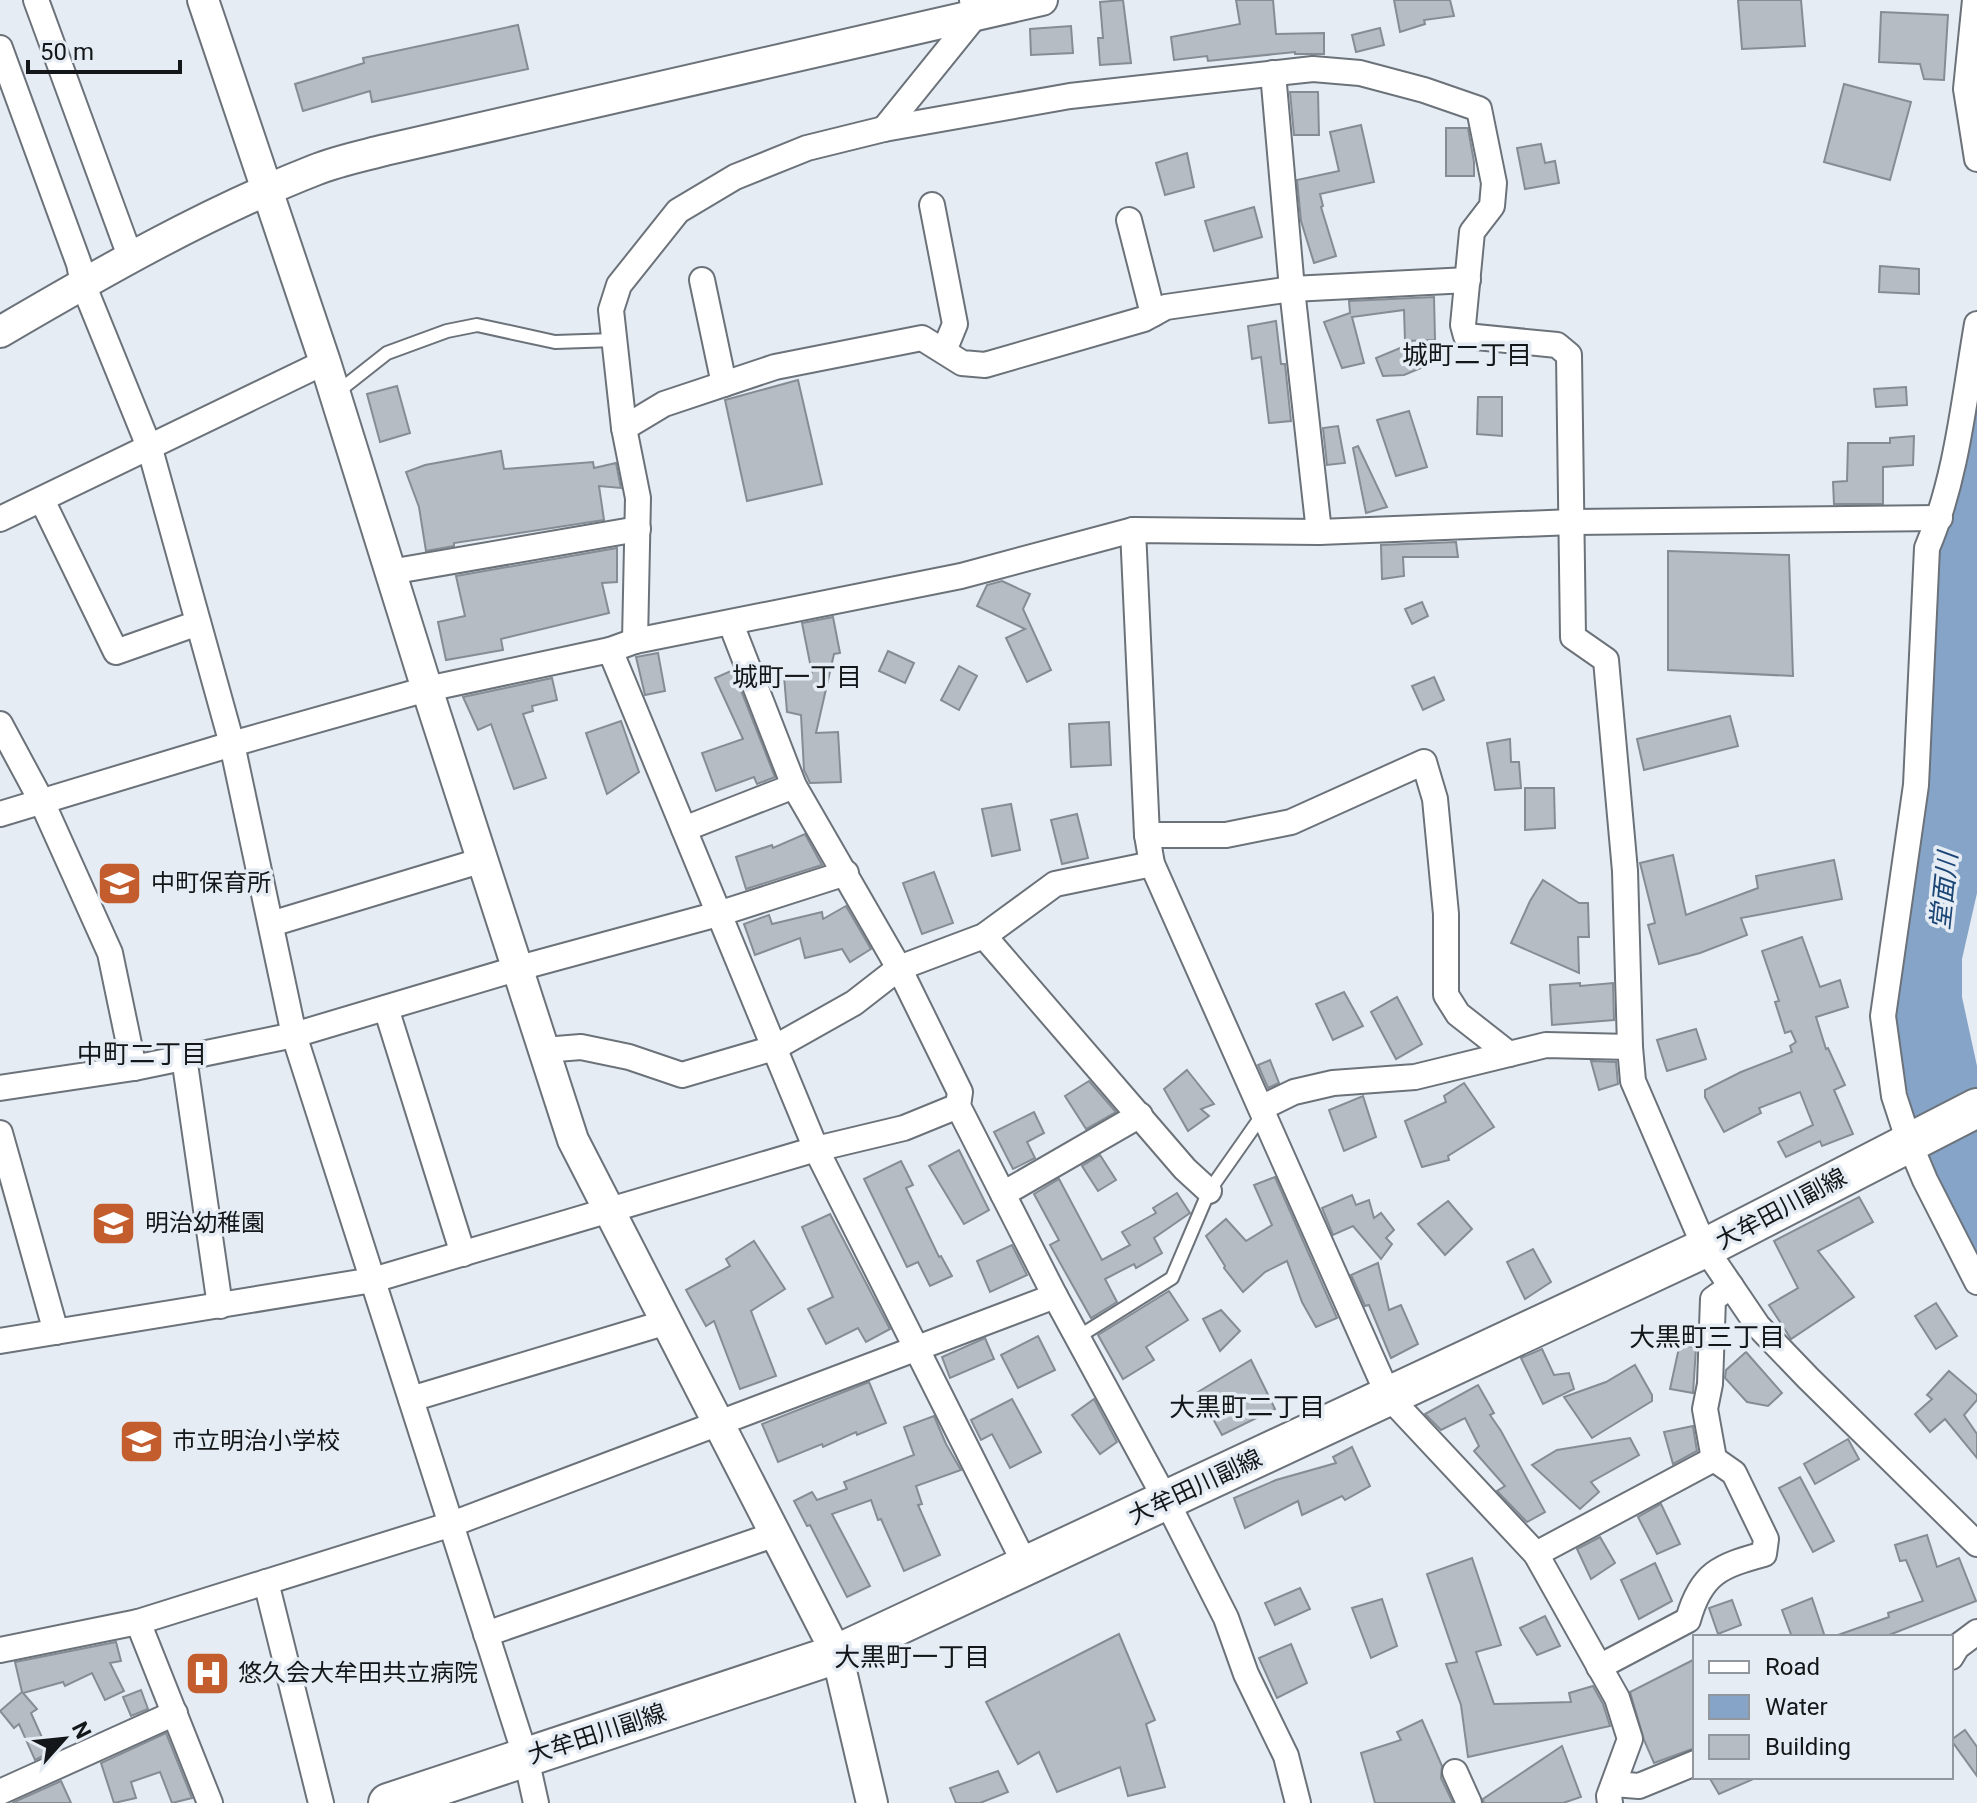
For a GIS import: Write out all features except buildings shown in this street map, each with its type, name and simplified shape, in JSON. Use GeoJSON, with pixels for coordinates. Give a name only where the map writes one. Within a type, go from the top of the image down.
{"type":"FeatureCollection","features":[{"type":"Feature","properties":{"kind":"main road","name":"大牟田川副線"},"geometry":{"type":"LineString","coordinates":[[388,1803],[837,1654],[1705,1248],[1977,1108]]}},
{"type":"Feature","properties":{"kind":"street"},"geometry":{"type":"LineString","coordinates":[[36,0],[128,250]]}},
{"type":"Feature","properties":{"kind":"street"},"geometry":{"type":"LineString","coordinates":[[203,0],[325,362],[573,1140],[837,1654],[872,1803]]}},
{"type":"Feature","properties":{"kind":"street"},"geometry":{"type":"LineString","coordinates":[[0,310],[128,250],[194,205],[264,184],[310,152],[381,132],[970,5],[1042,0]]}},
{"type":"Feature","properties":{"kind":"street"},"geometry":{"type":"LineString","coordinates":[[1975,0],[1966,89],[1977,159]]}},
{"type":"Feature","properties":{"kind":"street"},"geometry":{"type":"LineString","coordinates":[[884,129],[970,5]]}},
{"type":"Feature","properties":{"kind":"street"},"geometry":{"type":"LineString","coordinates":[[0,48],[81,274],[150,449],[232,744],[294,1035],[526,1758],[536,1803]]}},
{"type":"Feature","properties":{"kind":"street"},"geometry":{"type":"LineString","coordinates":[[635,641],[638,498],[624,428],[611,310],[619,285],[678,211],[735,177],[807,148],[884,129],[1070,96],[1313,69],[1360,73],[1479,109],[1494,183],[1492,206],[1472,232],[1463,325],[1466,336],[1557,345],[1569,355],[1573,637],[1606,660],[1625,871],[1633,1081],[1705,1248],[1758,1326],[1977,1544]]}},
{"type":"Feature","properties":{"kind":"street"},"geometry":{"type":"LineString","coordinates":[[1273,73],[1292,289],[1319,532]]}},
{"type":"Feature","properties":{"kind":"street"},"geometry":{"type":"LineString","coordinates":[[932,205],[955,324],[944,351]]}},
{"type":"Feature","properties":{"kind":"street"},"geometry":{"type":"LineString","coordinates":[[1129,220],[1153,314]]}},
{"type":"Feature","properties":{"kind":"street"},"geometry":{"type":"LineString","coordinates":[[0,332],[81,274]]}},
{"type":"Feature","properties":{"kind":"street"},"geometry":{"type":"LineString","coordinates":[[702,280],[724,384]]}},
{"type":"Feature","properties":{"kind":"street"},"geometry":{"type":"LineString","coordinates":[[624,428],[664,404],[775,367],[922,338],[962,363],[985,365],[1144,319],[1166,307],[1292,289],[1468,280]]}},
{"type":"Feature","properties":{"kind":"street"},"geometry":{"type":"LineString","coordinates":[[1977,324],[1955,455],[1940,518],[1927,548],[1916,785],[1883,1016],[1894,1096],[1925,1180],[1977,1282]]}},
{"type":"Feature","properties":{"kind":"street"},"geometry":{"type":"LineString","coordinates":[[0,519],[325,362]]}},
{"type":"Feature","properties":{"kind":"street"},"geometry":{"type":"LineString","coordinates":[[42,500],[116,652],[198,623]]}},
{"type":"Feature","properties":{"kind":"street"},"geometry":{"type":"LineString","coordinates":[[0,814],[427,689],[610,650],[635,641],[961,576],[1133,530],[1319,532],[1573,522],[1940,518]]}},
{"type":"Feature","properties":{"kind":"street"},"geometry":{"type":"LineString","coordinates":[[390,572],[638,529]]}},
{"type":"Feature","properties":{"kind":"street"},"geometry":{"type":"LineString","coordinates":[[1133,530],[1147,835],[1152,864],[1389,1397],[1536,1554],[1617,1698],[1630,1739],[1608,1796]]}},
{"type":"Feature","properties":{"kind":"street"},"geometry":{"type":"LineString","coordinates":[[731,624],[794,786],[899,968],[960,1092],[958,1106],[1226,1618],[1246,1674],[1286,1756],[1298,1803]]}},
{"type":"Feature","properties":{"kind":"street"},"geometry":{"type":"LineString","coordinates":[[610,650],[816,1149],[1026,1566]]}},
{"type":"Feature","properties":{"kind":"street"},"geometry":{"type":"LineString","coordinates":[[0,724],[42,802],[110,953],[134,1068]]}},
{"type":"Feature","properties":{"kind":"street"},"geometry":{"type":"LineString","coordinates":[[1147,835],[1226,835],[1291,822],[1424,762],[1435,799],[1438,828],[1446,914],[1446,995],[1458,1014],[1509,1054]]}},
{"type":"Feature","properties":{"kind":"street"},"geometry":{"type":"LineString","coordinates":[[684,829],[794,786]]}},
{"type":"Feature","properties":{"kind":"street"},"geometry":{"type":"LineString","coordinates":[[271,924],[483,860]]}},
{"type":"Feature","properties":{"kind":"street"},"geometry":{"type":"LineString","coordinates":[[544,1050],[581,1047],[629,1057],[682,1075],[774,1048],[854,1003],[899,968],[984,936],[1055,884],[1152,864]]}},
{"type":"Feature","properties":{"kind":"street"},"geometry":{"type":"LineString","coordinates":[[0,1088],[134,1068],[294,1035],[519,968],[718,914],[846,873]]}},
{"type":"Feature","properties":{"kind":"street"},"geometry":{"type":"LineString","coordinates":[[984,936],[1185,1169],[1209,1191]]}},
{"type":"Feature","properties":{"kind":"street"},"geometry":{"type":"LineString","coordinates":[[386,1008],[463,1254]]}},
{"type":"Feature","properties":{"kind":"street"},"geometry":{"type":"LineString","coordinates":[[1262,1111],[1294,1092],[1320,1086],[1415,1077],[1546,1045],[1630,1047]]}},
{"type":"Feature","properties":{"kind":"street"},"geometry":{"type":"LineString","coordinates":[[184,1057],[220,1306]]}},
{"type":"Feature","properties":{"kind":"street"},"geometry":{"type":"LineString","coordinates":[[0,1341],[373,1280],[816,1149],[904,1128],[958,1106]]}},
{"type":"Feature","properties":{"kind":"street"},"geometry":{"type":"LineString","coordinates":[[1003,1194],[1140,1115]]}},
{"type":"Feature","properties":{"kind":"street"},"geometry":{"type":"LineString","coordinates":[[0,1133],[56,1332]]}},
{"type":"Feature","properties":{"kind":"street"},"geometry":{"type":"LineString","coordinates":[[1599,1667],[1688,1620],[1695,1595],[1711,1576],[1731,1563],[1764,1554],[1766,1539],[1734,1473],[1714,1459],[1705,1409],[1710,1384],[1713,1299],[1731,1286]]}},
{"type":"Feature","properties":{"kind":"street"},"geometry":{"type":"LineString","coordinates":[[0,1650],[138,1622],[452,1524],[1055,1296]]}},
{"type":"Feature","properties":{"kind":"street"},"geometry":{"type":"LineString","coordinates":[[411,1399],[667,1322]]}},
{"type":"Feature","properties":{"kind":"street"},"geometry":{"type":"LineString","coordinates":[[1536,1554],[1714,1459]]}},
{"type":"Feature","properties":{"kind":"street"},"geometry":{"type":"LineString","coordinates":[[486,1634],[776,1534]]}},
{"type":"Feature","properties":{"kind":"street"},"geometry":{"type":"LineString","coordinates":[[266,1582],[321,1803]]}},
{"type":"Feature","properties":{"kind":"street"},"geometry":{"type":"LineString","coordinates":[[138,1622],[210,1803]]}},
{"type":"Feature","properties":{"kind":"street"},"geometry":{"type":"LineString","coordinates":[[1953,1654],[1977,1632]]}},
{"type":"Feature","properties":{"kind":"street"},"geometry":{"type":"LineString","coordinates":[[0,1792],[175,1713]]}},
{"type":"Feature","properties":{"kind":"street"},"geometry":{"type":"LineString","coordinates":[[1608,1796],[1693,1764]]}},
{"type":"Feature","properties":{"kind":"street"},"geometry":{"type":"LineString","coordinates":[[1455,1772],[1469,1803]]}},
{"type":"Feature","properties":{"kind":"lane"},"geometry":{"type":"LineString","coordinates":[[335,394],[387,353],[447,331],[477,325],[555,342],[615,340]]}},
{"type":"Feature","properties":{"kind":"lane"},"geometry":{"type":"LineString","coordinates":[[1078,1337],[1172,1278],[1209,1191],[1262,1111]]}},
{"type":"Feature","properties":{"kind":"water","name":"堂面川"},"geometry":{"type":"Polygon","coordinates":[[[1977,373],[1977,893],[1962,959],[1962,997],[1977,1066],[1977,1254],[1968,1236],[1962,1234],[1918,1127],[1903,1072],[1895,1014],[1935,545],[1977,373]]]}},
{"type":"Feature","properties":{"kind":"place","name":"中町保育所"},"geometry":{"type":"Point","coordinates":[120,883]}},
{"type":"Feature","properties":{"kind":"place","name":"明治幼稚園"},"geometry":{"type":"Point","coordinates":[114,1223]}},
{"type":"Feature","properties":{"kind":"place","name":"市立明治小学校"},"geometry":{"type":"Point","coordinates":[141,1441]}},
{"type":"Feature","properties":{"kind":"place","name":"悠久会大牟田共立病院"},"geometry":{"type":"Point","coordinates":[207,1673]}},
{"type":"Feature","properties":{"kind":"district","name":"城町二丁目"},"geometry":{"type":"Point","coordinates":[1467,355]}},
{"type":"Feature","properties":{"kind":"district","name":"城町一丁目"},"geometry":{"type":"Point","coordinates":[797,677]}},
{"type":"Feature","properties":{"kind":"district","name":"中町二丁目"},"geometry":{"type":"Point","coordinates":[142,1054]}},
{"type":"Feature","properties":{"kind":"district","name":"大黒町三丁目"},"geometry":{"type":"Point","coordinates":[1707,1337]}},
{"type":"Feature","properties":{"kind":"district","name":"大黒町二丁目"},"geometry":{"type":"Point","coordinates":[1247,1407]}},
{"type":"Feature","properties":{"kind":"district","name":"大黒町一丁目"},"geometry":{"type":"Point","coordinates":[912,1657]}}]}
